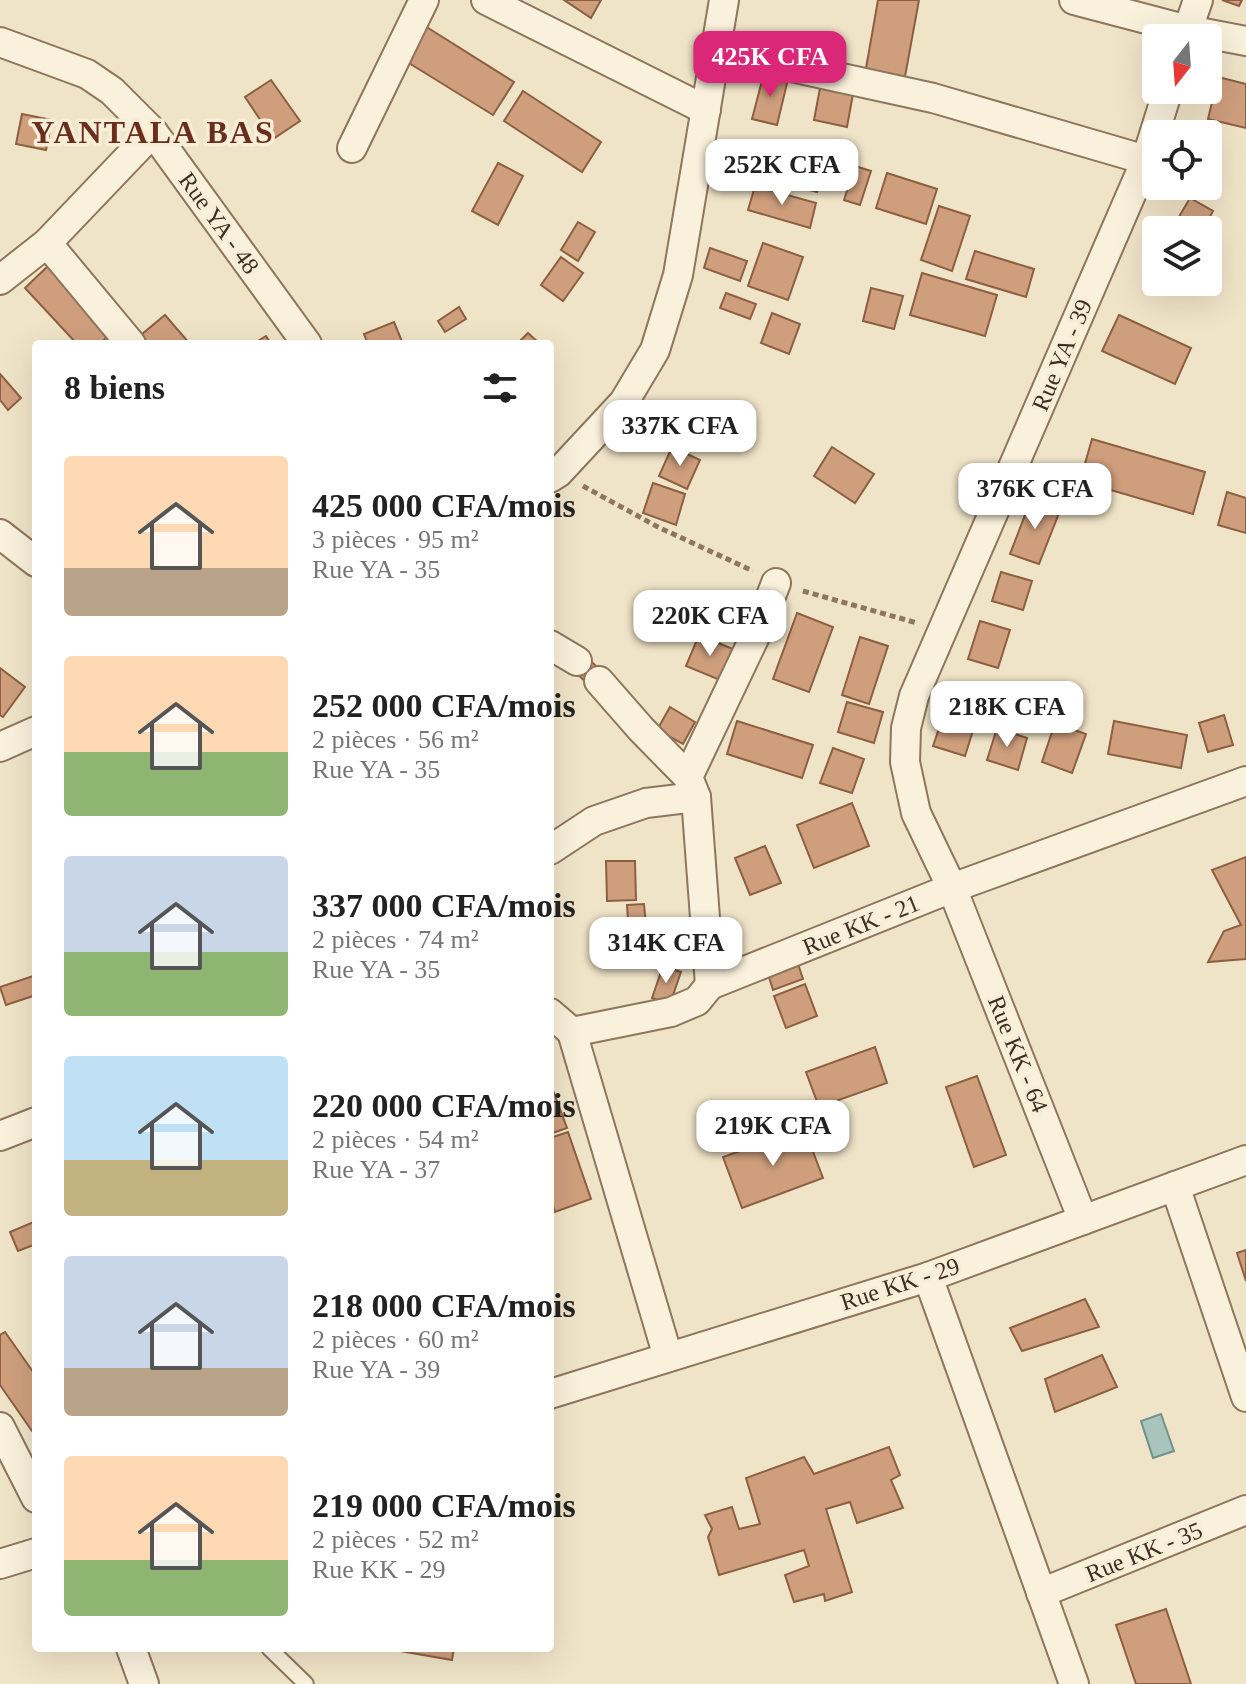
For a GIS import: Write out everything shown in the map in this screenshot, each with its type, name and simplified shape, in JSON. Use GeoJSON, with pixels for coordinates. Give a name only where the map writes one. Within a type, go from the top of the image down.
{"type":"FeatureCollection","features":[{"type":"Feature","properties":{"kind":"street"},"geometry":{"type":"LineString","coordinates":[[352,148],[424,0]]}},
{"type":"Feature","properties":{"kind":"street"},"geometry":{"type":"LineString","coordinates":[[486,0],[706,110]]}},
{"type":"Feature","properties":{"kind":"street"},"geometry":{"type":"LineString","coordinates":[[554,475],[624,402],[655,350],[678,275],[718,51],[724,0]]}},
{"type":"Feature","properties":{"kind":"street"},"geometry":{"type":"LineString","coordinates":[[1074,0],[1153,24]]}},
{"type":"Feature","properties":{"kind":"street"},"geometry":{"type":"LineString","coordinates":[[1190,24],[1198,0]]}},
{"type":"Feature","properties":{"kind":"street"},"geometry":{"type":"LineString","coordinates":[[1222,38],[1246,41]]}},
{"type":"Feature","properties":{"kind":"street","name":"Rue YA - 48"},"geometry":{"type":"LineString","coordinates":[[0,42],[87,74],[112,91],[153,132],[304,340]]}},
{"type":"Feature","properties":{"kind":"street"},"geometry":{"type":"LineString","coordinates":[[718,51],[933,98],[1142,159]]}},
{"type":"Feature","properties":{"kind":"street"},"geometry":{"type":"LineString","coordinates":[[0,280],[47,243],[153,132]]}},
{"type":"Feature","properties":{"kind":"street","name":"Rue YA - 39"},"geometry":{"type":"LineString","coordinates":[[952,888],[916,813],[905,762],[906,728],[914,696],[1142,169]]}},
{"type":"Feature","properties":{"kind":"street"},"geometry":{"type":"LineString","coordinates":[[47,243],[128,340]]}},
{"type":"Feature","properties":{"kind":"street"},"geometry":{"type":"LineString","coordinates":[[0,534],[32,559]]}},
{"type":"Feature","properties":{"kind":"street"},"geometry":{"type":"LineString","coordinates":[[710,985],[692,787],[776,583]]}},
{"type":"Feature","properties":{"kind":"street"},"geometry":{"type":"LineString","coordinates":[[554,647],[577,661]]}},
{"type":"Feature","properties":{"kind":"street"},"geometry":{"type":"LineString","coordinates":[[599,681],[692,787]]}},
{"type":"Feature","properties":{"kind":"street"},"geometry":{"type":"LineString","coordinates":[[0,747],[32,733]]}},
{"type":"Feature","properties":{"kind":"street","name":"Rue KK - 21"},"geometry":{"type":"LineString","coordinates":[[572,1032],[671,1012],[697,1001],[710,985],[952,888],[1246,781]]}},
{"type":"Feature","properties":{"kind":"street"},"geometry":{"type":"LineString","coordinates":[[554,847],[594,821],[692,787]]}},
{"type":"Feature","properties":{"kind":"street","name":"Rue KK - 64"},"geometry":{"type":"LineString","coordinates":[[952,888],[1083,1220]]}},
{"type":"Feature","properties":{"kind":"street"},"geometry":{"type":"LineString","coordinates":[[554,1016],[572,1032],[668,1357]]}},
{"type":"Feature","properties":{"kind":"street"},"geometry":{"type":"LineString","coordinates":[[0,1136],[32,1124]]}},
{"type":"Feature","properties":{"kind":"street","name":"Rue KK - 29"},"geometry":{"type":"LineString","coordinates":[[554,1393],[928,1277],[1246,1160]]}},
{"type":"Feature","properties":{"kind":"street"},"geometry":{"type":"LineString","coordinates":[[1175,1186],[1246,1397]]}},
{"type":"Feature","properties":{"kind":"street"},"geometry":{"type":"LineString","coordinates":[[928,1277],[1074,1684]]}},
{"type":"Feature","properties":{"kind":"street"},"geometry":{"type":"LineString","coordinates":[[0,1427],[32,1490]]}},
{"type":"Feature","properties":{"kind":"street","name":"Rue KK - 35"},"geometry":{"type":"LineString","coordinates":[[1041,1593],[1246,1510]]}},
{"type":"Feature","properties":{"kind":"street"},"geometry":{"type":"LineString","coordinates":[[0,1564],[32,1554]]}},
{"type":"Feature","properties":{"kind":"street"},"geometry":{"type":"LineString","coordinates":[[132,1652],[144,1684]]}},
{"type":"Feature","properties":{"kind":"lane"},"geometry":{"type":"LineString","coordinates":[[273,1652],[306,1684]]}},
{"type":"Feature","properties":{"kind":"path"},"geometry":{"type":"LineString","coordinates":[[554,475],[776,583],[943,630]]}},
{"type":"Feature","properties":{"kind":"water"},"geometry":{"type":"Polygon","coordinates":[[[1161,1414],[1174,1451],[1153,1458],[1141,1421],[1161,1414]]]}},
{"type":"Feature","properties":{"kind":"building"},"geometry":{"type":"Polygon","coordinates":[[[564,0],[601,0],[591,18],[564,0]]]}},
{"type":"Feature","properties":{"kind":"building"},"geometry":{"type":"Polygon","coordinates":[[[878,0],[919,0],[904,82],[865,74],[878,0]]]}},
{"type":"Feature","properties":{"kind":"building"},"geometry":{"type":"Polygon","coordinates":[[[1222,0],[1242,0],[1239,6],[1222,0]]]}},
{"type":"Feature","properties":{"kind":"building"},"geometry":{"type":"Polygon","coordinates":[[[425,26],[514,82],[493,115],[404,60],[425,26]]]}},
{"type":"Feature","properties":{"kind":"building"},"geometry":{"type":"Polygon","coordinates":[[[764,73],[788,79],[777,125],[752,119],[764,73]]]}},
{"type":"Feature","properties":{"kind":"building"},"geometry":{"type":"Polygon","coordinates":[[[1222,78],[1246,84],[1246,128],[1208,119],[1212,104],[1222,104],[1222,78]]]}},
{"type":"Feature","properties":{"kind":"building"},"geometry":{"type":"Polygon","coordinates":[[[271,80],[300,121],[273,139],[245,97],[271,80]]]}},
{"type":"Feature","properties":{"kind":"building"},"geometry":{"type":"Polygon","coordinates":[[[820,88],[853,94],[847,127],[814,120],[820,88]]]}},
{"type":"Feature","properties":{"kind":"building"},"geometry":{"type":"Polygon","coordinates":[[[523,91],[601,142],[582,172],[504,121],[523,91]]]}},
{"type":"Feature","properties":{"kind":"building"},"geometry":{"type":"Polygon","coordinates":[[[22,114],[52,120],[46,150],[16,144],[22,114]]]}},
{"type":"Feature","properties":{"kind":"building"},"geometry":{"type":"Polygon","coordinates":[[[795,148],[826,157],[817,192],[785,183],[795,148]]]}},
{"type":"Feature","properties":{"kind":"building"},"geometry":{"type":"Polygon","coordinates":[[[498,163],[523,176],[498,225],[472,211],[498,163]]]}},
{"type":"Feature","properties":{"kind":"building"},"geometry":{"type":"Polygon","coordinates":[[[855,166],[871,171],[860,205],[844,200],[855,166]]]}},
{"type":"Feature","properties":{"kind":"building"},"geometry":{"type":"Polygon","coordinates":[[[887,173],[937,189],[926,224],[876,208],[887,173]]]}},
{"type":"Feature","properties":{"kind":"building"},"geometry":{"type":"Polygon","coordinates":[[[755,186],[816,203],[810,228],[748,210],[755,186]]]}},
{"type":"Feature","properties":{"kind":"building"},"geometry":{"type":"Polygon","coordinates":[[[1189,200],[1213,211],[1210,216],[1179,216],[1189,200]]]}},
{"type":"Feature","properties":{"kind":"building"},"geometry":{"type":"Polygon","coordinates":[[[939,206],[970,216],[952,271],[921,260],[939,206]]]}},
{"type":"Feature","properties":{"kind":"building"},"geometry":{"type":"Polygon","coordinates":[[[578,222],[595,232],[578,261],[561,250],[578,222]]]}},
{"type":"Feature","properties":{"kind":"building"},"geometry":{"type":"Polygon","coordinates":[[[763,243],[803,257],[788,300],[748,286],[763,243]]]}},
{"type":"Feature","properties":{"kind":"building"},"geometry":{"type":"Polygon","coordinates":[[[710,248],[747,261],[740,281],[704,268],[710,248]]]}},
{"type":"Feature","properties":{"kind":"building"},"geometry":{"type":"Polygon","coordinates":[[[975,251],[1034,269],[1026,297],[966,279],[975,251]]]}},
{"type":"Feature","properties":{"kind":"building"},"geometry":{"type":"Polygon","coordinates":[[[561,257],[583,273],[563,301],[541,285],[561,257]]]}},
{"type":"Feature","properties":{"kind":"building"},"geometry":{"type":"Polygon","coordinates":[[[48,266],[111,333],[104,340],[73,340],[25,288],[48,266]]]}},
{"type":"Feature","properties":{"kind":"building"},"geometry":{"type":"Polygon","coordinates":[[[922,273],[997,295],[985,336],[910,315],[922,273]]]}},
{"type":"Feature","properties":{"kind":"building"},"geometry":{"type":"Polygon","coordinates":[[[871,288],[903,296],[894,329],[863,321],[871,288]]]}},
{"type":"Feature","properties":{"kind":"building"},"geometry":{"type":"Polygon","coordinates":[[[726,293],[756,304],[750,319],[720,308],[726,293]]]}},
{"type":"Feature","properties":{"kind":"building"},"geometry":{"type":"Polygon","coordinates":[[[459,307],[466,319],[445,332],[438,321],[459,307]]]}},
{"type":"Feature","properties":{"kind":"building"},"geometry":{"type":"Polygon","coordinates":[[[772,313],[800,324],[789,354],[761,343],[772,313]]]}},
{"type":"Feature","properties":{"kind":"building"},"geometry":{"type":"Polygon","coordinates":[[[165,315],[187,340],[145,340],[141,335],[165,315]]]}},
{"type":"Feature","properties":{"kind":"building"},"geometry":{"type":"Polygon","coordinates":[[[1119,315],[1191,348],[1175,384],[1102,351],[1119,315]]]}},
{"type":"Feature","properties":{"kind":"building"},"geometry":{"type":"Polygon","coordinates":[[[394,322],[401,340],[366,340],[364,334],[394,322]]]}},
{"type":"Feature","properties":{"kind":"building"},"geometry":{"type":"Polygon","coordinates":[[[528,333],[536,340],[521,340],[528,333]]]}},
{"type":"Feature","properties":{"kind":"building"},"geometry":{"type":"Polygon","coordinates":[[[0,374],[21,398],[8,410],[0,400],[0,374]]]}},
{"type":"Feature","properties":{"kind":"building"},"geometry":{"type":"Polygon","coordinates":[[[1092,439],[1205,472],[1193,514],[1080,481],[1092,439]]]}},
{"type":"Feature","properties":{"kind":"building"},"geometry":{"type":"Polygon","coordinates":[[[672,447],[700,460],[687,489],[659,476],[672,447]]]}},
{"type":"Feature","properties":{"kind":"building"},"geometry":{"type":"Polygon","coordinates":[[[832,447],[874,474],[855,503],[814,476],[832,447]]]}},
{"type":"Feature","properties":{"kind":"building"},"geometry":{"type":"Polygon","coordinates":[[[653,483],[685,494],[676,525],[643,513],[653,483]]]}},
{"type":"Feature","properties":{"kind":"building"},"geometry":{"type":"Polygon","coordinates":[[[1227,492],[1246,498],[1246,533],[1218,525],[1227,492]]]}},
{"type":"Feature","properties":{"kind":"building"},"geometry":{"type":"Polygon","coordinates":[[[1032,497],[1061,508],[1039,564],[1010,554],[1032,497]]]}},
{"type":"Feature","properties":{"kind":"building"},"geometry":{"type":"Polygon","coordinates":[[[1001,572],[1032,581],[1023,610],[992,601],[1001,572]]]}},
{"type":"Feature","properties":{"kind":"building"},"geometry":{"type":"Polygon","coordinates":[[[797,613],[833,627],[809,692],[773,679],[797,613]]]}},
{"type":"Feature","properties":{"kind":"building"},"geometry":{"type":"Polygon","coordinates":[[[980,621],[1010,630],[998,668],[968,659],[980,621]]]}},
{"type":"Feature","properties":{"kind":"building"},"geometry":{"type":"Polygon","coordinates":[[[699,635],[733,649],[720,680],[686,666],[699,635]]]}},
{"type":"Feature","properties":{"kind":"building"},"geometry":{"type":"Polygon","coordinates":[[[860,637],[888,646],[869,704],[842,695],[860,637]]]}},
{"type":"Feature","properties":{"kind":"building"},"geometry":{"type":"Polygon","coordinates":[[[584,655],[605,674],[592,688],[571,668],[584,655]]]}},
{"type":"Feature","properties":{"kind":"building"},"geometry":{"type":"Polygon","coordinates":[[[0,668],[25,687],[3,717],[0,715],[0,668]]]}},
{"type":"Feature","properties":{"kind":"building"},"geometry":{"type":"Polygon","coordinates":[[[847,702],[883,712],[874,743],[838,732],[847,702]]]}},
{"type":"Feature","properties":{"kind":"building"},"geometry":{"type":"Polygon","coordinates":[[[670,707],[695,722],[683,744],[657,730],[670,707]]]}},
{"type":"Feature","properties":{"kind":"building"},"geometry":{"type":"Polygon","coordinates":[[[945,711],[976,721],[965,756],[933,746],[945,711]]]}},
{"type":"Feature","properties":{"kind":"building"},"geometry":{"type":"Polygon","coordinates":[[[1224,715],[1233,745],[1208,752],[1199,723],[1224,715]]]}},
{"type":"Feature","properties":{"kind":"building"},"geometry":{"type":"Polygon","coordinates":[[[737,721],[813,745],[802,778],[727,754],[737,721]]]}},
{"type":"Feature","properties":{"kind":"building"},"geometry":{"type":"Polygon","coordinates":[[[1114,721],[1187,735],[1181,768],[1108,754],[1114,721]]]}},
{"type":"Feature","properties":{"kind":"building"},"geometry":{"type":"Polygon","coordinates":[[[1055,723],[1086,734],[1072,773],[1042,762],[1055,723]]]}},
{"type":"Feature","properties":{"kind":"building"},"geometry":{"type":"Polygon","coordinates":[[[997,728],[1027,738],[1018,770],[987,760],[997,728]]]}},
{"type":"Feature","properties":{"kind":"building"},"geometry":{"type":"Polygon","coordinates":[[[833,748],[864,759],[852,793],[820,783],[833,748]]]}},
{"type":"Feature","properties":{"kind":"building"},"geometry":{"type":"Polygon","coordinates":[[[852,803],[869,846],[814,868],[797,825],[852,803]]]}},
{"type":"Feature","properties":{"kind":"building"},"geometry":{"type":"Polygon","coordinates":[[[765,846],[781,883],[750,895],[735,858],[765,846]]]}},
{"type":"Feature","properties":{"kind":"building"},"geometry":{"type":"Polygon","coordinates":[[[1246,857],[1246,959],[1208,962],[1224,931],[1241,925],[1212,870],[1246,857]]]}},
{"type":"Feature","properties":{"kind":"building"},"geometry":{"type":"Polygon","coordinates":[[[606,861],[635,861],[636,900],[607,901],[606,861]]]}},
{"type":"Feature","properties":{"kind":"building"},"geometry":{"type":"Polygon","coordinates":[[[644,904],[647,936],[629,938],[627,905],[644,904]]]}},
{"type":"Feature","properties":{"kind":"building"},"geometry":{"type":"Polygon","coordinates":[[[797,961],[803,979],[773,990],[767,971],[797,961]]]}},
{"type":"Feature","properties":{"kind":"building"},"geometry":{"type":"Polygon","coordinates":[[[663,966],[681,972],[670,1004],[652,998],[663,966]]]}},
{"type":"Feature","properties":{"kind":"building"},"geometry":{"type":"Polygon","coordinates":[[[32,976],[32,996],[6,1005],[0,987],[32,976]]]}},
{"type":"Feature","properties":{"kind":"building"},"geometry":{"type":"Polygon","coordinates":[[[805,984],[817,1016],[786,1028],[774,996],[805,984]]]}},
{"type":"Feature","properties":{"kind":"building"},"geometry":{"type":"Polygon","coordinates":[[[875,1047],[887,1083],[819,1107],[806,1072],[875,1047]]]}},
{"type":"Feature","properties":{"kind":"building"},"geometry":{"type":"Polygon","coordinates":[[[977,1076],[1006,1155],[974,1167],[946,1087],[977,1076]]]}},
{"type":"Feature","properties":{"kind":"building"},"geometry":{"type":"Polygon","coordinates":[[[554,1093],[567,1128],[554,1133],[554,1093]]]}},
{"type":"Feature","properties":{"kind":"building"},"geometry":{"type":"Polygon","coordinates":[[[804,1128],[823,1178],[742,1208],[723,1157],[804,1128]]]}},
{"type":"Feature","properties":{"kind":"building"},"geometry":{"type":"Polygon","coordinates":[[[568,1132],[591,1199],[555,1212],[554,1209],[554,1137],[568,1132]]]}},
{"type":"Feature","properties":{"kind":"building"},"geometry":{"type":"Polygon","coordinates":[[[32,1223],[32,1246],[18,1251],[10,1232],[32,1223]]]}},
{"type":"Feature","properties":{"kind":"building"},"geometry":{"type":"Polygon","coordinates":[[[1246,1250],[1246,1281],[1237,1253],[1246,1250]]]}},
{"type":"Feature","properties":{"kind":"building"},"geometry":{"type":"Polygon","coordinates":[[[1085,1299],[1099,1327],[1022,1351],[1010,1328],[1085,1299]]]}},
{"type":"Feature","properties":{"kind":"building"},"geometry":{"type":"Polygon","coordinates":[[[5,1332],[32,1370],[32,1431],[0,1385],[0,1335],[5,1332]]]}},
{"type":"Feature","properties":{"kind":"building"},"geometry":{"type":"Polygon","coordinates":[[[1102,1355],[1117,1387],[1055,1412],[1045,1379],[1102,1355]]]}},
{"type":"Feature","properties":{"kind":"building"},"geometry":{"type":"Polygon","coordinates":[[[889,1447],[900,1475],[891,1480],[903,1508],[857,1523],[850,1502],[826,1509],[852,1592],[825,1601],[824,1594],[794,1602],[785,1575],[809,1566],[804,1550],[719,1575],[708,1537],[712,1529],[705,1515],[732,1507],[739,1529],[760,1524],[746,1478],[804,1457],[814,1474],[889,1447]]]}},
{"type":"Feature","properties":{"kind":"building"},"geometry":{"type":"Polygon","coordinates":[[[1166,1609],[1191,1684],[1136,1684],[1116,1625],[1166,1609]]]}},
{"type":"Feature","properties":{"kind":"building"},"geometry":{"type":"Polygon","coordinates":[[[406,1652],[453,1652],[452,1660],[406,1652]]]}},
{"type":"Feature","properties":{"kind":"district","name":"YANTALA BAS"},"geometry":{"type":"Point","coordinates":[153,132]}}]}
